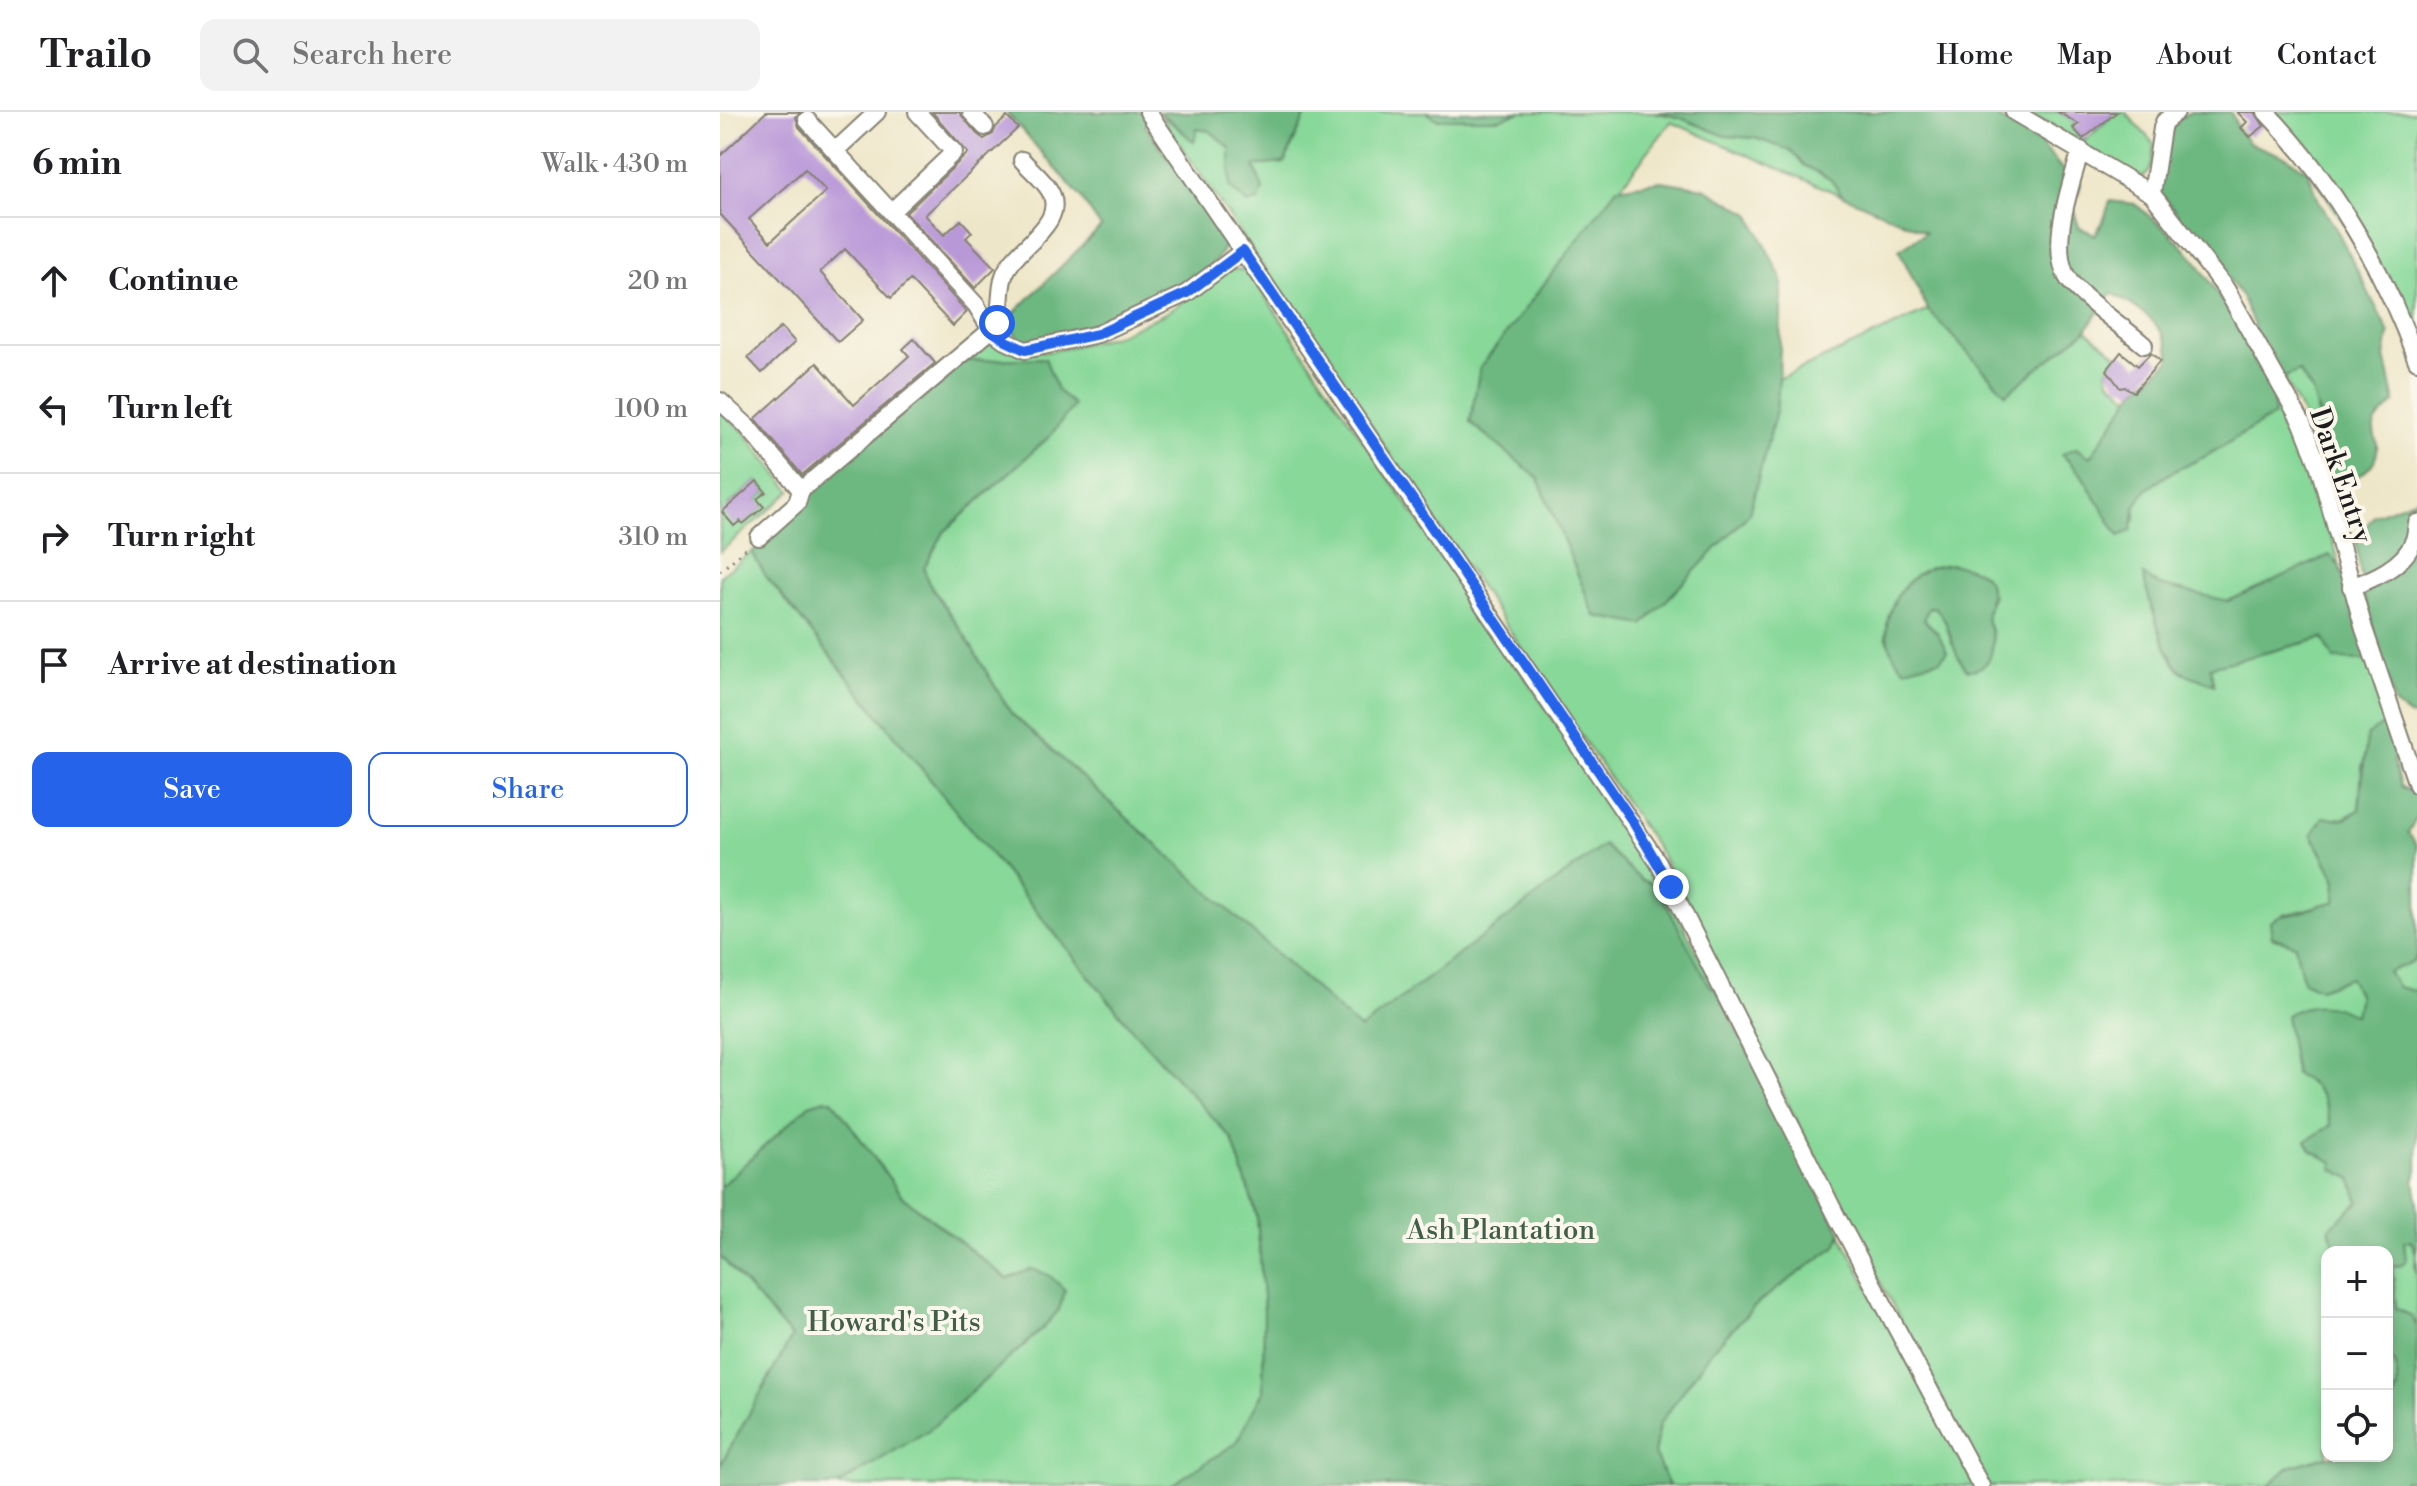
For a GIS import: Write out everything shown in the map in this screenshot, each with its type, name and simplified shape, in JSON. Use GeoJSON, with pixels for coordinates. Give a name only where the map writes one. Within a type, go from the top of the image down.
{"type":"FeatureCollection","features":[{"type":"Feature","properties":{"kind":"street"},"geometry":{"type":"LineString","coordinates":[[835,151],[877,112]]}},
{"type":"Feature","properties":{"kind":"street"},"geometry":{"type":"LineString","coordinates":[[891,212],[954,152],[917,112]]}},
{"type":"Feature","properties":{"kind":"street"},"geometry":{"type":"LineString","coordinates":[[971,112],[985,127]]}},
{"type":"Feature","properties":{"kind":"street"},"geometry":{"type":"LineString","coordinates":[[1148,112],[1658,862],[1838,1219],[1981,1486]]}},
{"type":"Feature","properties":{"kind":"street"},"geometry":{"type":"LineString","coordinates":[[2014,112],[2152,194],[2164,122],[2176,112]]}},
{"type":"Feature","properties":{"kind":"street"},"geometry":{"type":"LineString","coordinates":[[2266,112],[2315,168],[2339,205],[2377,270],[2417,361]]}},
{"type":"Feature","properties":{"kind":"street"},"geometry":{"type":"LineString","coordinates":[[807,120],[976,305],[991,330],[1025,350],[1098,334],[1187,293],[1243,251]]}},
{"type":"Feature","properties":{"kind":"street"},"geometry":{"type":"LineString","coordinates":[[2081,150],[2065,202],[2061,264],[2070,282],[2144,345]]}},
{"type":"Feature","properties":{"kind":"street"},"geometry":{"type":"LineString","coordinates":[[759,537],[797,503],[801,490],[997,323],[1003,278],[1010,263],[1046,226],[1052,214],[1053,199],[1049,189],[1022,160]]}},
{"type":"Feature","properties":{"kind":"street","name":"Dark Entry"},"geometry":{"type":"LineString","coordinates":[[2152,194],[2226,289],[2302,423],[2319,467],[2351,587],[2410,737],[2417,785]]}},
{"type":"Feature","properties":{"kind":"street"},"geometry":{"type":"LineString","coordinates":[[720,401],[746,425],[801,490]]}},
{"type":"Feature","properties":{"kind":"street"},"geometry":{"type":"LineString","coordinates":[[2351,587],[2384,572],[2402,556],[2414,541],[2417,523]]}},
{"type":"Feature","properties":{"kind":"path"},"geometry":{"type":"LineString","coordinates":[[720,571],[759,537]]}},
{"type":"Feature","properties":{"kind":"green space"},"geometry":{"type":"Polygon","coordinates":[[[1006,112],[1156,112],[1145,126],[1228,240],[1220,254],[1202,274],[1141,308],[1065,334],[1022,341],[1004,323],[1101,227],[1079,195],[1006,112]]]}},
{"type":"Feature","properties":{"kind":"green space"},"geometry":{"type":"Polygon","coordinates":[[[1157,112],[1307,112],[1284,163],[1254,166],[1263,189],[1259,201],[1247,204],[1230,187],[1230,148],[1210,131],[1197,129],[1194,142],[1157,112]]]}},
{"type":"Feature","properties":{"kind":"green space"},"geometry":{"type":"Polygon","coordinates":[[[1307,112],[1426,112],[1437,119],[1498,119],[1520,112],[1654,112],[1681,118],[1725,136],[1755,138],[1790,150],[1804,165],[1830,179],[1843,196],[1671,122],[1480,368],[1470,422],[1538,478],[1595,616],[1776,411],[1779,379],[1928,310],[2006,394],[2086,330],[2118,356],[2107,370],[2109,380],[2130,398],[2090,457],[2062,455],[2081,474],[2119,536],[2135,520],[2136,505],[2147,489],[2274,415],[2274,392],[2281,398],[2314,472],[2340,567],[2330,555],[2228,602],[2159,585],[2144,576],[2164,644],[2170,657],[2184,673],[2214,684],[2209,667],[2324,638],[2369,660],[2396,733],[2362,765],[2359,810],[2312,835],[2336,881],[2335,902],[2283,914],[2272,937],[2295,945],[2320,989],[2350,977],[2359,996],[2355,1016],[2295,1074],[2320,1094],[2331,1125],[2307,1142],[2312,1151],[2334,1162],[2332,1169],[2351,1178],[2359,1202],[2329,1228],[2335,1246],[2321,1246],[2321,1458],[2289,1467],[2268,1486],[1989,1486],[1843,1212],[1663,857],[1159,113],[1194,141],[1197,129],[1211,131],[1230,148],[1263,189],[1254,165],[1284,163],[1307,112]],[[1993,594],[1897,599],[1888,618],[1886,638],[1938,633],[1924,619],[1928,608],[1934,607],[1943,614],[1952,644],[1975,670],[1990,653],[1992,633],[1986,618],[1993,594]]]}},
{"type":"Feature","properties":{"kind":"green space"},"geometry":{"type":"Polygon","coordinates":[[[1426,112],[1520,112],[1498,119],[1437,119],[1426,112]]]}},
{"type":"Feature","properties":{"kind":"green space"},"geometry":{"type":"Polygon","coordinates":[[[1654,112],[1988,112],[2039,141],[2061,168],[2081,184],[2073,208],[2079,227],[2095,235],[2110,201],[2135,204],[2171,234],[2197,262],[2246,339],[2254,326],[2241,295],[2159,191],[2166,145],[2182,116],[2192,112],[2231,112],[2238,129],[2249,143],[2286,157],[2308,171],[2319,201],[2389,333],[2385,357],[2395,402],[2374,426],[2377,445],[2375,460],[2360,475],[2341,484],[2326,476],[2313,433],[2319,414],[2312,391],[2299,371],[2271,379],[2274,415],[2147,489],[2136,505],[2131,531],[2119,536],[2081,474],[2062,454],[2076,448],[2090,457],[2134,392],[2170,360],[2164,337],[2151,319],[2112,293],[2086,330],[2006,394],[1928,310],[1899,250],[1926,232],[1843,196],[1830,179],[1804,165],[1790,150],[1755,138],[1725,136],[1681,118],[1654,112]]]}},
{"type":"Feature","properties":{"kind":"green space"},"geometry":{"type":"Polygon","coordinates":[[[2028,112],[2058,112],[2076,122],[2073,129],[2086,140],[2111,117],[2112,112],[2125,112],[2154,144],[2150,170],[2139,178],[2028,112]]]}},
{"type":"Feature","properties":{"kind":"green space"},"geometry":{"type":"Polygon","coordinates":[[[2273,112],[2417,112],[2417,339],[2273,112]]]}},
{"type":"Feature","properties":{"kind":"green space"},"geometry":{"type":"Polygon","coordinates":[[[1661,181],[1704,188],[1750,214],[1782,280],[1779,379],[1776,411],[1749,514],[1643,625],[1595,616],[1538,478],[1470,422],[1480,368],[1617,188],[1661,181]]]}},
{"type":"Feature","properties":{"kind":"green space"},"geometry":{"type":"Polygon","coordinates":[[[1231,269],[1247,270],[1647,856],[1717,991],[1709,985],[1641,880],[1604,846],[1361,1030],[1011,713],[928,582],[923,568],[944,532],[1051,435],[1057,390],[1045,358],[963,361],[992,343],[1048,352],[1115,336],[1166,313],[1231,269]]]}},
{"type":"Feature","properties":{"kind":"green space","name":"Ash Plantation"},"geometry":{"type":"Polygon","coordinates":[[[1045,358],[1057,390],[1074,405],[1051,435],[944,532],[924,568],[928,582],[1011,713],[1360,1029],[1604,845],[1641,880],[1656,885],[1709,985],[1717,991],[1841,1233],[1836,1246],[1760,1301],[1713,1349],[1659,1425],[1654,1454],[1669,1486],[1170,1486],[1236,1443],[1263,1392],[1264,1311],[1257,1216],[1232,1139],[1132,1029],[765,575],[752,552],[802,507],[806,495],[963,361],[1045,358]]]}},
{"type":"Feature","properties":{"kind":"green space"},"geometry":{"type":"Polygon","coordinates":[[[2299,371],[2317,407],[2313,433],[2283,378],[2299,371]]]}},
{"type":"Feature","properties":{"kind":"green space"},"geometry":{"type":"Polygon","coordinates":[[[720,411],[743,431],[791,491],[720,552],[720,411]],[[757,481],[728,506],[743,524],[763,507],[757,499],[766,492],[757,481]]]}},
{"type":"Feature","properties":{"kind":"green space"},"geometry":{"type":"Polygon","coordinates":[[[2417,499],[2417,716],[2410,716],[2395,705],[2363,592],[2356,541],[2374,515],[2417,499]]]}},
{"type":"Feature","properties":{"kind":"green space"},"geometry":{"type":"Polygon","coordinates":[[[752,552],[765,575],[1132,1029],[1232,1139],[1257,1216],[1264,1311],[1263,1392],[1236,1443],[1170,1486],[836,1486],[929,1430],[1043,1328],[1008,1279],[902,1196],[832,1100],[809,1106],[720,1187],[720,576],[752,552]]]}},
{"type":"Feature","properties":{"kind":"green space"},"geometry":{"type":"Polygon","coordinates":[[[2330,555],[2340,567],[2369,660],[2334,659],[2323,638],[2210,667],[2214,685],[2188,675],[2171,657],[2143,575],[2159,585],[2228,601],[2330,555]]]}},
{"type":"Feature","properties":{"kind":"green space"},"geometry":{"type":"Polygon","coordinates":[[[1950,564],[1982,574],[1990,585],[1986,618],[1992,643],[1989,659],[1978,669],[1968,670],[1957,655],[1945,621],[1934,607],[1929,607],[1924,620],[1938,633],[1947,652],[1940,660],[1905,669],[1889,644],[1887,630],[1894,602],[1912,579],[1928,569],[1950,564]]]}},
{"type":"Feature","properties":{"kind":"green space"},"geometry":{"type":"Polygon","coordinates":[[[2385,724],[2396,733],[2402,752],[2393,759],[2400,786],[2417,795],[2417,816],[2408,833],[2417,845],[2417,955],[2414,961],[2388,972],[2398,987],[2414,991],[2417,988],[2417,1170],[2414,1182],[2417,1199],[2417,1272],[2416,1253],[2411,1241],[2404,1241],[2406,1261],[2399,1266],[2393,1265],[2393,1246],[2335,1246],[2329,1228],[2359,1202],[2351,1178],[2332,1169],[2333,1162],[2312,1151],[2306,1141],[2331,1125],[2320,1094],[2295,1074],[2286,1015],[2320,1006],[2355,1015],[2359,996],[2350,978],[2320,989],[2303,981],[2295,945],[2272,937],[2270,922],[2335,902],[2336,880],[2312,835],[2323,817],[2345,819],[2359,810],[2367,735],[2385,724]]]}},
{"type":"Feature","properties":{"kind":"green space"},"geometry":{"type":"Polygon","coordinates":[[[2417,955],[2417,988],[2414,991],[2397,987],[2388,972],[2414,961],[2417,955]]]}},
{"type":"Feature","properties":{"kind":"green space","name":"Howard's Pits"},"geometry":{"type":"Polygon","coordinates":[[[832,1100],[902,1196],[1007,1279],[1032,1269],[1049,1275],[1065,1290],[1059,1310],[1043,1328],[929,1430],[836,1486],[720,1486],[720,1466],[792,1337],[720,1256],[720,1187],[809,1105],[832,1100]]]}},
{"type":"Feature","properties":{"kind":"green space"},"geometry":{"type":"Polygon","coordinates":[[[1840,1234],[1975,1486],[1669,1486],[1654,1454],[1659,1425],[1713,1349],[1760,1301],[1836,1246],[1840,1234]]]}},
{"type":"Feature","properties":{"kind":"green space"},"geometry":{"type":"Polygon","coordinates":[[[2404,1240],[2411,1241],[2416,1253],[2417,1326],[2411,1316],[2396,1308],[2393,1265],[2399,1266],[2404,1240]]]}},
{"type":"Feature","properties":{"kind":"green space"},"geometry":{"type":"Polygon","coordinates":[[[720,1256],[792,1337],[720,1466],[720,1256]]]}},
{"type":"Feature","properties":{"kind":"green space"},"geometry":{"type":"Polygon","coordinates":[[[2393,1276],[2396,1308],[2411,1316],[2417,1326],[2417,1482],[2404,1480],[2400,1486],[2268,1486],[2289,1467],[2321,1458],[2321,1462],[2393,1462],[2393,1398],[2398,1388],[2396,1364],[2393,1361],[2393,1276]]]}},
{"type":"Feature","properties":{"kind":"green space"},"geometry":{"type":"Polygon","coordinates":[[[2393,1361],[2396,1364],[2398,1388],[2393,1398],[2393,1361]]]}},
{"type":"Feature","properties":{"kind":"building"},"geometry":{"type":"Polygon","coordinates":[[[766,112],[800,112],[796,117],[799,127],[967,312],[953,326],[910,280],[891,298],[845,249],[820,272],[863,320],[838,342],[720,214],[720,156],[766,112]],[[805,169],[749,219],[770,242],[826,191],[805,169]]]}},
{"type":"Feature","properties":{"kind":"building"},"geometry":{"type":"Polygon","coordinates":[[[932,112],[959,112],[984,139],[993,134],[1007,117],[1018,128],[925,215],[944,235],[961,220],[972,232],[966,238],[995,268],[975,288],[906,213],[968,153],[932,112]]]}},
{"type":"Feature","properties":{"kind":"building"},"geometry":{"type":"Polygon","coordinates":[[[2058,112],[2117,112],[2083,139],[2073,128],[2079,124],[2058,112]]]}},
{"type":"Feature","properties":{"kind":"building"},"geometry":{"type":"Polygon","coordinates":[[[2237,112],[2255,112],[2264,126],[2250,137],[2241,128],[2247,122],[2237,112]]]}},
{"type":"Feature","properties":{"kind":"building"},"geometry":{"type":"Polygon","coordinates":[[[781,327],[795,342],[762,373],[748,358],[781,327]]]}},
{"type":"Feature","properties":{"kind":"building"},"geometry":{"type":"Polygon","coordinates":[[[914,339],[935,363],[802,475],[755,419],[817,363],[854,405],[909,356],[903,349],[914,339]]]}},
{"type":"Feature","properties":{"kind":"building"},"geometry":{"type":"Polygon","coordinates":[[[2121,352],[2138,366],[2151,353],[2160,361],[2134,392],[2120,388],[2107,370],[2121,352]]]}},
{"type":"Feature","properties":{"kind":"building"},"geometry":{"type":"Polygon","coordinates":[[[757,481],[766,492],[757,499],[764,507],[743,524],[740,521],[734,526],[722,512],[757,481]]]}},
{"type":"Feature","properties":{"kind":"route"},"geometry":{"type":"LineString","coordinates":[[997,323],[991,330],[1025,350],[1098,334],[1187,293],[1243,251],[1633,822],[1671,887]]}}]}
